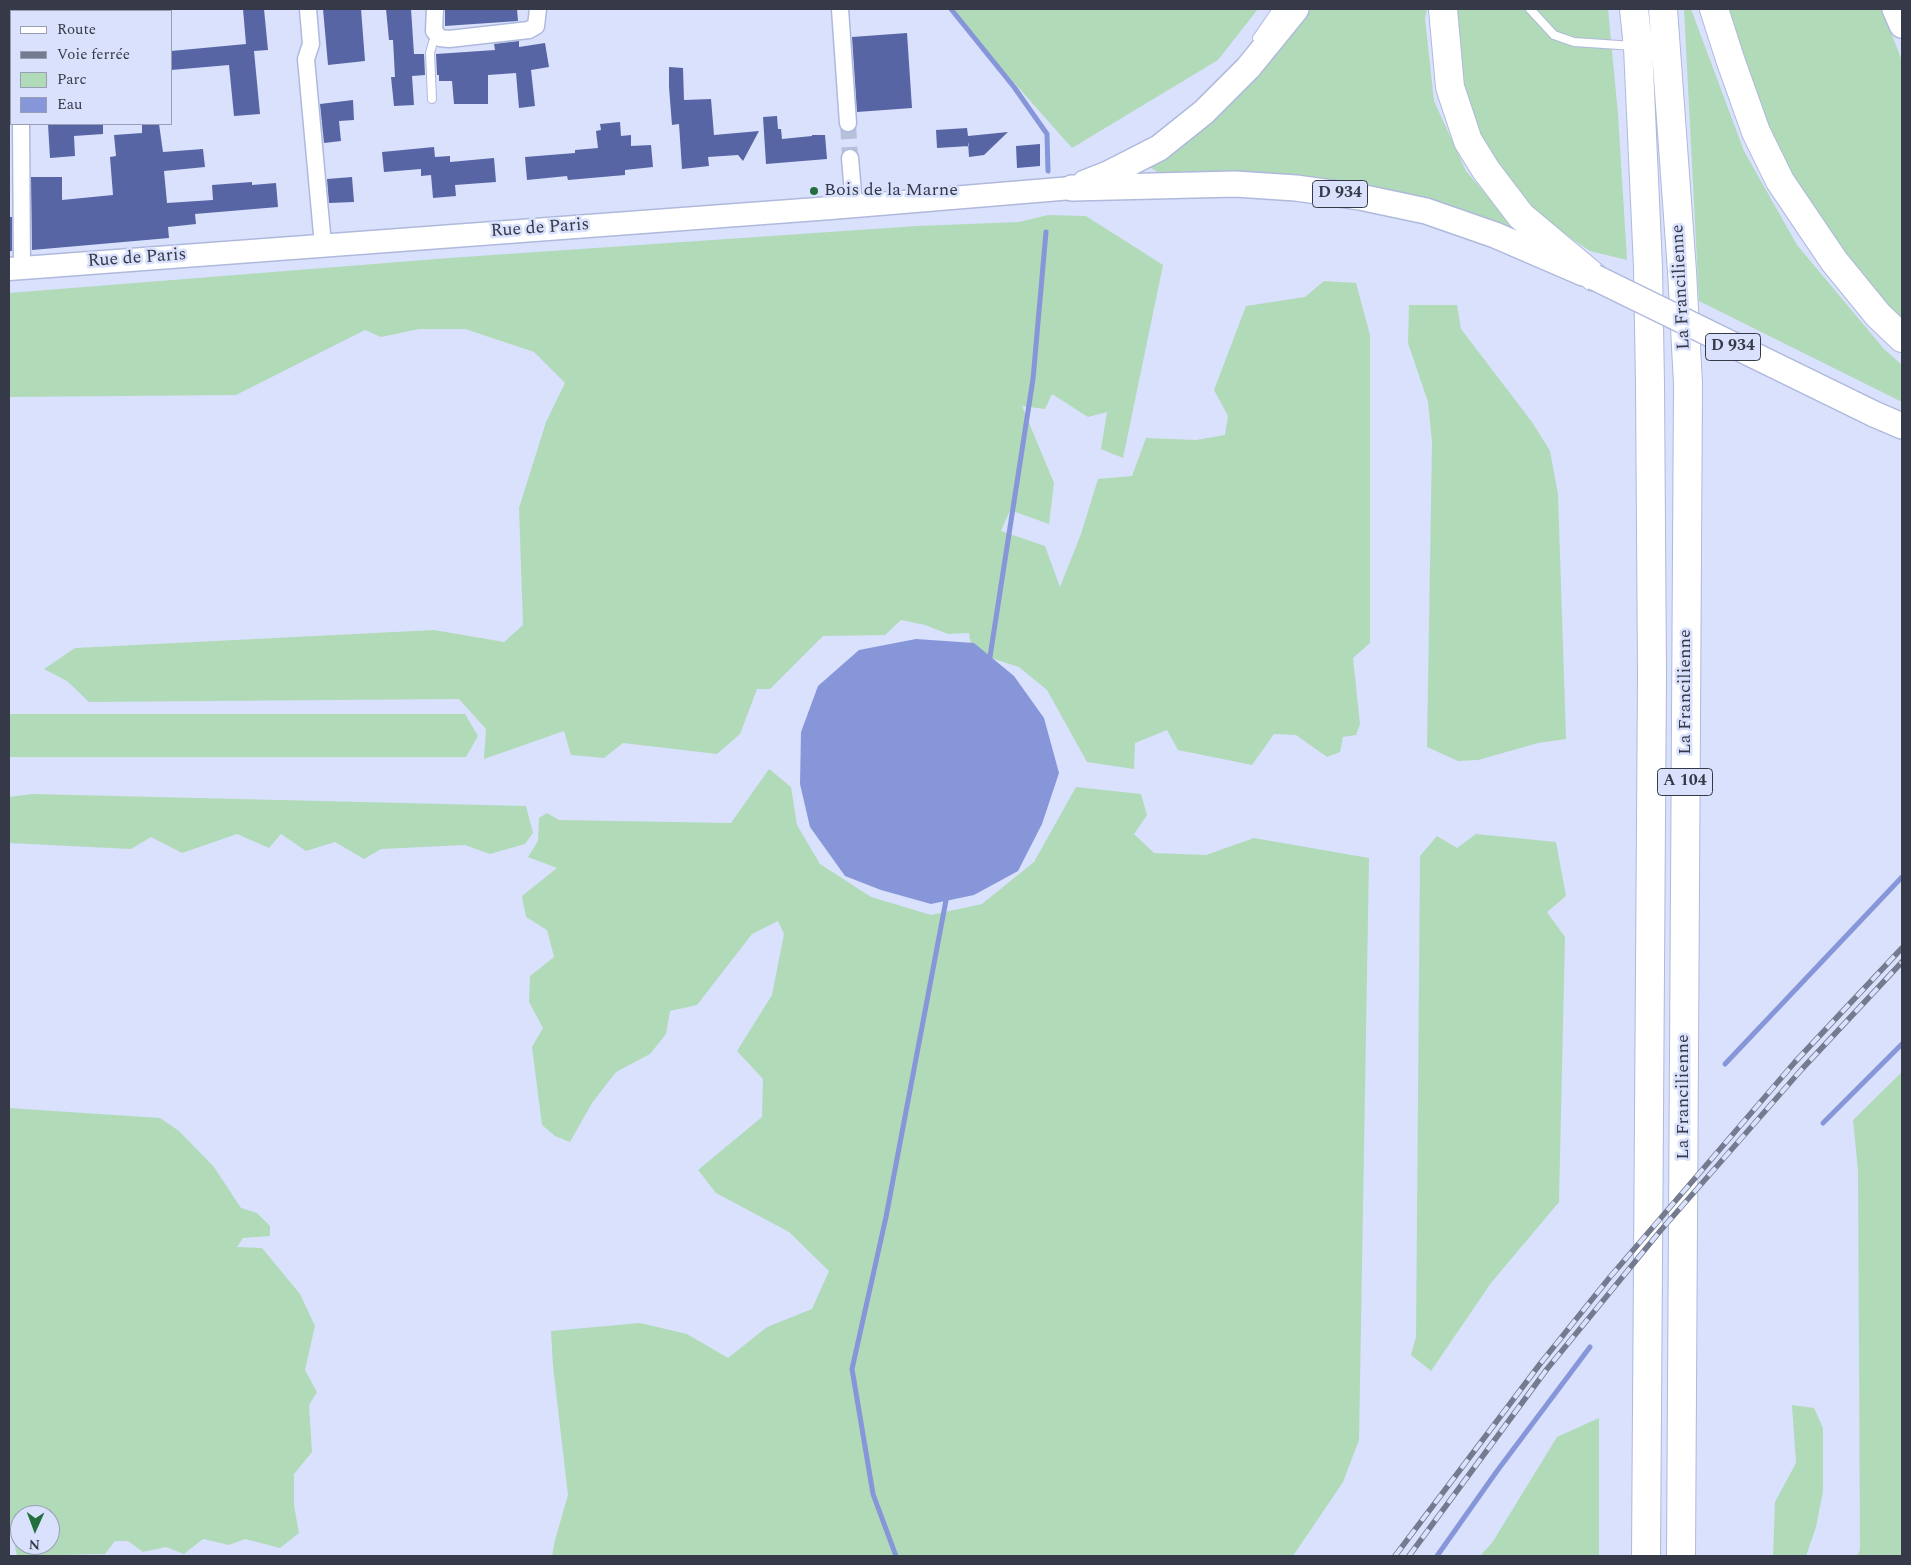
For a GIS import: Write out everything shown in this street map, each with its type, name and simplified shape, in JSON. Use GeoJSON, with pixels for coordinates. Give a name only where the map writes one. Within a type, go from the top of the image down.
{"type":"FeatureCollection","features":[{"type":"Feature","properties":{"kind":"highway"},"geometry":{"type":"LineString","coordinates":[[1443,9],[1450,87],[1468,141],[1486,170],[1521,216],[1594,277]]}},
{"type":"Feature","properties":{"kind":"highway","name":"La Francilienne"},"geometry":{"type":"LineString","coordinates":[[1634,9],[1638,47],[1648,267],[1650,394],[1652,685],[1646,1556]]}},
{"type":"Feature","properties":{"kind":"highway","name":"La Francilienne"},"geometry":{"type":"LineString","coordinates":[[1663,9],[1682,271],[1688,384],[1681,1556]]}},
{"type":"Feature","properties":{"kind":"highway"},"geometry":{"type":"LineString","coordinates":[[1714,9],[1756,132],[1780,181],[1834,261],[1878,315],[1902,338]]}},
{"type":"Feature","properties":{"kind":"main road"},"geometry":{"type":"LineString","coordinates":[[1072,188],[1108,174],[1159,148],[1204,112],[1248,68],[1296,9]]}},
{"type":"Feature","properties":{"kind":"main road"},"geometry":{"type":"LineString","coordinates":[[1895,9],[1902,25]]}},
{"type":"Feature","properties":{"kind":"main road","name":"D 934"},"geometry":{"type":"LineString","coordinates":[[1072,188],[1235,184],[1296,188],[1360,196],[1426,212],[1495,235],[1594,277],[1902,426]]}},
{"type":"Feature","properties":{"kind":"main road","name":"Rue de Paris"},"geometry":{"type":"LineString","coordinates":[[15,268],[1072,188]]}},
{"type":"Feature","properties":{"kind":"street"},"geometry":{"type":"LineString","coordinates":[[308,9],[311,44],[306,59],[323,245]]}},
{"type":"Feature","properties":{"kind":"street"},"geometry":{"type":"LineString","coordinates":[[435,9],[434,31],[440,38],[450,39],[529,30],[536,26],[538,9]]}},
{"type":"Feature","properties":{"kind":"street"},"geometry":{"type":"LineString","coordinates":[[840,9],[848,123]]}},
{"type":"Feature","properties":{"kind":"street"},"geometry":{"type":"LineString","coordinates":[[15,268],[15,184],[21,125]]}},
{"type":"Feature","properties":{"kind":"street"},"geometry":{"type":"LineString","coordinates":[[850,158],[854,205]]}},
{"type":"Feature","properties":{"kind":"lane"},"geometry":{"type":"LineString","coordinates":[[1253,45],[1277,9]]}},
{"type":"Feature","properties":{"kind":"lane"},"geometry":{"type":"LineString","coordinates":[[1530,9],[1554,35],[1574,42],[1638,47]]}},
{"type":"Feature","properties":{"kind":"lane"},"geometry":{"type":"LineString","coordinates":[[432,99],[430,53],[433,42],[438,35]]}},
{"type":"Feature","properties":{"kind":"lane"},"geometry":{"type":"LineString","coordinates":[[1234,82],[1245,59]]}},
{"type":"Feature","properties":{"kind":"green space"},"geometry":{"type":"Polygon","coordinates":[[[954,9],[1258,9],[1218,60],[1072,148],[963,25],[954,9]]]}},
{"type":"Feature","properties":{"kind":"green space"},"geometry":{"type":"Polygon","coordinates":[[[1306,9],[1427,9],[1425,19],[1434,101],[1466,171],[1528,243],[1397,194],[1331,180],[1222,173],[1157,172],[1149,166],[1306,9]]]}},
{"type":"Feature","properties":{"kind":"green space"},"geometry":{"type":"Polygon","coordinates":[[[1456,9],[1608,9],[1618,114],[1627,260],[1590,251],[1546,222],[1501,170],[1464,107],[1456,9]]]}},
{"type":"Feature","properties":{"kind":"green space"},"geometry":{"type":"Polygon","coordinates":[[[1684,9],[1691,9],[1744,151],[1797,245],[1884,349],[1902,365],[1902,402],[1699,301],[1684,9]]]}},
{"type":"Feature","properties":{"kind":"green space"},"geometry":{"type":"Polygon","coordinates":[[[1724,9],[1882,9],[1902,61],[1902,323],[1827,240],[1780,163],[1724,9]]]}},
{"type":"Feature","properties":{"kind":"green space"},"geometry":{"type":"Polygon","coordinates":[[[1048,215],[1086,216],[1163,265],[1123,458],[1101,449],[1107,412],[1088,417],[1052,394],[1045,409],[1022,406],[1054,483],[1049,524],[1010,510],[1001,531],[1045,546],[1060,587],[1081,534],[1098,479],[1132,476],[1146,438],[1196,440],[1225,435],[1228,416],[1214,390],[1246,306],[1305,297],[1324,281],[1356,283],[1370,335],[1370,643],[1353,658],[1360,724],[1356,735],[1343,737],[1340,752],[1327,757],[1296,735],[1274,734],[1252,765],[1178,750],[1167,730],[1135,743],[1134,769],[1087,762],[1047,690],[1019,667],[972,652],[969,633],[948,634],[925,625],[901,620],[885,635],[823,636],[770,689],[757,689],[740,734],[717,754],[623,743],[604,758],[571,755],[564,731],[484,759],[486,729],[459,699],[89,702],[67,681],[44,669],[75,648],[434,630],[504,642],[523,625],[519,508],[546,422],[565,383],[534,352],[465,329],[419,329],[381,337],[365,330],[236,395],[9,397],[9,293],[449,258],[917,226],[1019,222],[1048,215]]]}},
{"type":"Feature","properties":{"kind":"green space"},"geometry":{"type":"Polygon","coordinates":[[[1409,305],[1457,305],[1461,329],[1532,422],[1550,451],[1558,494],[1566,739],[1538,743],[1478,760],[1458,761],[1427,747],[1432,442],[1428,402],[1408,343],[1409,305]]]}},
{"type":"Feature","properties":{"kind":"green space"},"geometry":{"type":"Polygon","coordinates":[[[9,714],[465,714],[478,736],[466,757],[9,757],[9,714]]]}},
{"type":"Feature","properties":{"kind":"green space"},"geometry":{"type":"Polygon","coordinates":[[[769,769],[791,787],[797,825],[820,864],[871,897],[931,915],[982,904],[1034,862],[1076,787],[1141,794],[1147,815],[1134,834],[1154,853],[1206,855],[1254,838],[1369,858],[1359,1440],[1343,1482],[1293,1556],[552,1556],[568,1495],[553,1366],[551,1331],[640,1323],[687,1334],[728,1358],[767,1327],[812,1309],[829,1271],[789,1232],[716,1193],[698,1170],[762,1117],[763,1079],[737,1051],[772,995],[784,934],[778,921],[752,934],[697,1005],[670,1011],[666,1034],[650,1054],[616,1072],[592,1103],[570,1142],[555,1136],[542,1125],[532,1047],[543,1028],[529,1002],[530,976],[554,957],[547,930],[526,917],[522,896],[557,868],[528,857],[538,841],[539,818],[547,813],[559,820],[731,823],[769,769]]]}},
{"type":"Feature","properties":{"kind":"green space"},"geometry":{"type":"Polygon","coordinates":[[[33,794],[526,806],[533,833],[525,844],[490,854],[465,845],[381,849],[364,859],[335,842],[306,851],[281,834],[269,848],[237,834],[182,853],[151,837],[131,849],[9,843],[9,797],[33,794]]]}},
{"type":"Feature","properties":{"kind":"green space"},"geometry":{"type":"Polygon","coordinates":[[[1476,834],[1556,842],[1566,896],[1547,912],[1565,937],[1559,1202],[1491,1283],[1431,1371],[1411,1355],[1416,1337],[1420,856],[1437,836],[1457,848],[1476,834]]]}},
{"type":"Feature","properties":{"kind":"green space"},"geometry":{"type":"Polygon","coordinates":[[[1902,1072],[1902,1556],[1857,1556],[1860,1550],[1858,1170],[1853,1120],[1902,1072]]]}},
{"type":"Feature","properties":{"kind":"green space"},"geometry":{"type":"Polygon","coordinates":[[[9,1108],[160,1118],[179,1131],[214,1167],[241,1208],[257,1213],[270,1226],[270,1236],[243,1238],[237,1247],[262,1248],[300,1294],[315,1326],[305,1370],[317,1392],[309,1405],[312,1452],[294,1474],[294,1506],[299,1533],[280,1548],[245,1539],[229,1545],[203,1539],[184,1554],[166,1547],[143,1552],[128,1541],[115,1541],[105,1554],[17,1556],[60,1555],[60,1505],[10,1505],[10,1529],[9,1108]]]}},
{"type":"Feature","properties":{"kind":"green space"},"geometry":{"type":"Polygon","coordinates":[[[1792,1405],[1814,1408],[1823,1428],[1823,1491],[1816,1527],[1806,1556],[1773,1556],[1775,1502],[1796,1463],[1792,1405]]]}},
{"type":"Feature","properties":{"kind":"green space"},"geometry":{"type":"Polygon","coordinates":[[[1599,1418],[1599,1556],[1480,1556],[1492,1543],[1557,1437],[1599,1418]]]}},
{"type":"Feature","properties":{"kind":"water"},"geometry":{"type":"Polygon","coordinates":[[[916,639],[974,643],[1014,676],[1044,718],[1059,773],[1042,824],[1018,871],[974,895],[931,904],[881,890],[845,876],[810,827],[800,784],[801,732],[818,686],[859,650],[916,639]]]}},
{"type":"Feature","properties":{"kind":"building"},"geometry":{"type":"Polygon","coordinates":[[[243,9],[264,9],[268,50],[254,51],[260,114],[234,116],[229,65],[172,70],[172,51],[246,44],[243,9]]]}},
{"type":"Feature","properties":{"kind":"building"},"geometry":{"type":"Polygon","coordinates":[[[323,9],[361,9],[365,61],[328,65],[323,9]]]}},
{"type":"Feature","properties":{"kind":"building"},"geometry":{"type":"Polygon","coordinates":[[[386,9],[411,9],[414,54],[424,54],[425,75],[412,76],[414,105],[394,106],[391,77],[395,77],[393,40],[389,40],[386,9]]]}},
{"type":"Feature","properties":{"kind":"building"},"geometry":{"type":"Polygon","coordinates":[[[445,9],[517,9],[518,21],[445,26],[445,9]]]}},
{"type":"Feature","properties":{"kind":"building"},"geometry":{"type":"Polygon","coordinates":[[[907,33],[912,108],[857,112],[852,37],[907,33]]]}},
{"type":"Feature","properties":{"kind":"building"},"geometry":{"type":"Polygon","coordinates":[[[519,41],[519,47],[545,43],[549,67],[531,70],[535,106],[519,108],[516,73],[488,75],[488,104],[454,104],[452,81],[439,81],[436,54],[495,50],[494,44],[519,41]]]}},
{"type":"Feature","properties":{"kind":"building"},"geometry":{"type":"Polygon","coordinates":[[[669,67],[683,68],[684,100],[711,99],[714,135],[759,131],[743,161],[738,155],[708,157],[709,166],[682,169],[679,124],[672,125],[669,67]]]}},
{"type":"Feature","properties":{"kind":"building"},"geometry":{"type":"Polygon","coordinates":[[[353,100],[354,120],[339,121],[341,141],[324,143],[320,104],[353,100]]]}},
{"type":"Feature","properties":{"kind":"building"},"geometry":{"type":"Polygon","coordinates":[[[777,116],[778,129],[781,129],[782,139],[825,135],[827,159],[766,164],[763,117],[777,116]]]}},
{"type":"Feature","properties":{"kind":"building"},"geometry":{"type":"Polygon","coordinates":[[[620,122],[621,136],[631,135],[631,146],[651,145],[653,167],[625,170],[625,175],[568,180],[567,176],[527,180],[525,157],[575,153],[575,150],[598,148],[596,131],[601,130],[600,124],[620,122]]]}},
{"type":"Feature","properties":{"kind":"building"},"geometry":{"type":"Polygon","coordinates":[[[48,125],[103,125],[103,134],[74,136],[75,156],[50,158],[48,125]]]}},
{"type":"Feature","properties":{"kind":"building"},"geometry":{"type":"Polygon","coordinates":[[[142,125],[159,125],[163,152],[203,149],[205,167],[164,171],[167,203],[213,200],[212,185],[252,182],[252,185],[276,183],[278,207],[195,214],[196,224],[168,227],[169,238],[32,250],[31,177],[62,177],[62,200],[113,195],[110,157],[116,156],[114,135],[142,133],[142,125]]]}},
{"type":"Feature","properties":{"kind":"building"},"geometry":{"type":"Polygon","coordinates":[[[967,128],[968,136],[1008,132],[984,155],[969,157],[968,146],[937,148],[936,130],[967,128]]]}},
{"type":"Feature","properties":{"kind":"building"},"geometry":{"type":"Polygon","coordinates":[[[1040,144],[1040,166],[1017,168],[1016,146],[1040,144]]]}},
{"type":"Feature","properties":{"kind":"building"},"geometry":{"type":"Polygon","coordinates":[[[434,147],[435,157],[450,156],[450,162],[494,158],[496,182],[455,185],[456,196],[433,198],[431,175],[421,176],[421,169],[384,172],[382,152],[434,147]]]}},
{"type":"Feature","properties":{"kind":"building"},"geometry":{"type":"Polygon","coordinates":[[[352,177],[354,202],[329,203],[327,179],[352,177]]]}},
{"type":"Feature","properties":{"kind":"building"},"geometry":{"type":"Polygon","coordinates":[[[9,217],[12,217],[12,251],[9,251],[9,217]]]}},
{"type":"Feature","properties":{"kind":"waterway"},"geometry":{"type":"LineString","coordinates":[[951,9],[1014,87],[1047,134],[1048,171]]}},
{"type":"Feature","properties":{"kind":"waterway"},"geometry":{"type":"LineString","coordinates":[[989,663],[1033,379],[1046,232]]}},
{"type":"Feature","properties":{"kind":"waterway"},"geometry":{"type":"LineString","coordinates":[[1725,1064],[1902,877]]}},
{"type":"Feature","properties":{"kind":"waterway"},"geometry":{"type":"LineString","coordinates":[[896,1556],[873,1494],[852,1369],[886,1217],[947,895]]}},
{"type":"Feature","properties":{"kind":"waterway"},"geometry":{"type":"LineString","coordinates":[[1823,1123],[1902,1044]]}},
{"type":"Feature","properties":{"kind":"waterway"},"geometry":{"type":"LineString","coordinates":[[1437,1556],[1497,1471],[1590,1347]]}},
{"type":"Feature","properties":{"kind":"tunnel"},"geometry":{"type":"LineString","coordinates":[[848,123],[850,158]]}},
{"type":"Feature","properties":{"kind":"railway"},"geometry":{"type":"LineString","coordinates":[[1395,1556],[1540,1364],[1610,1277],[1795,1062],[1902,948]]}},
{"type":"Feature","properties":{"kind":"railway"},"geometry":{"type":"LineString","coordinates":[[1409,1556],[1547,1369],[1661,1230],[1802,1069],[1902,962]]}},
{"type":"Feature","properties":{"kind":"place","name":"Bois de la Marne"},"geometry":{"type":"Point","coordinates":[814,191]}}]}
